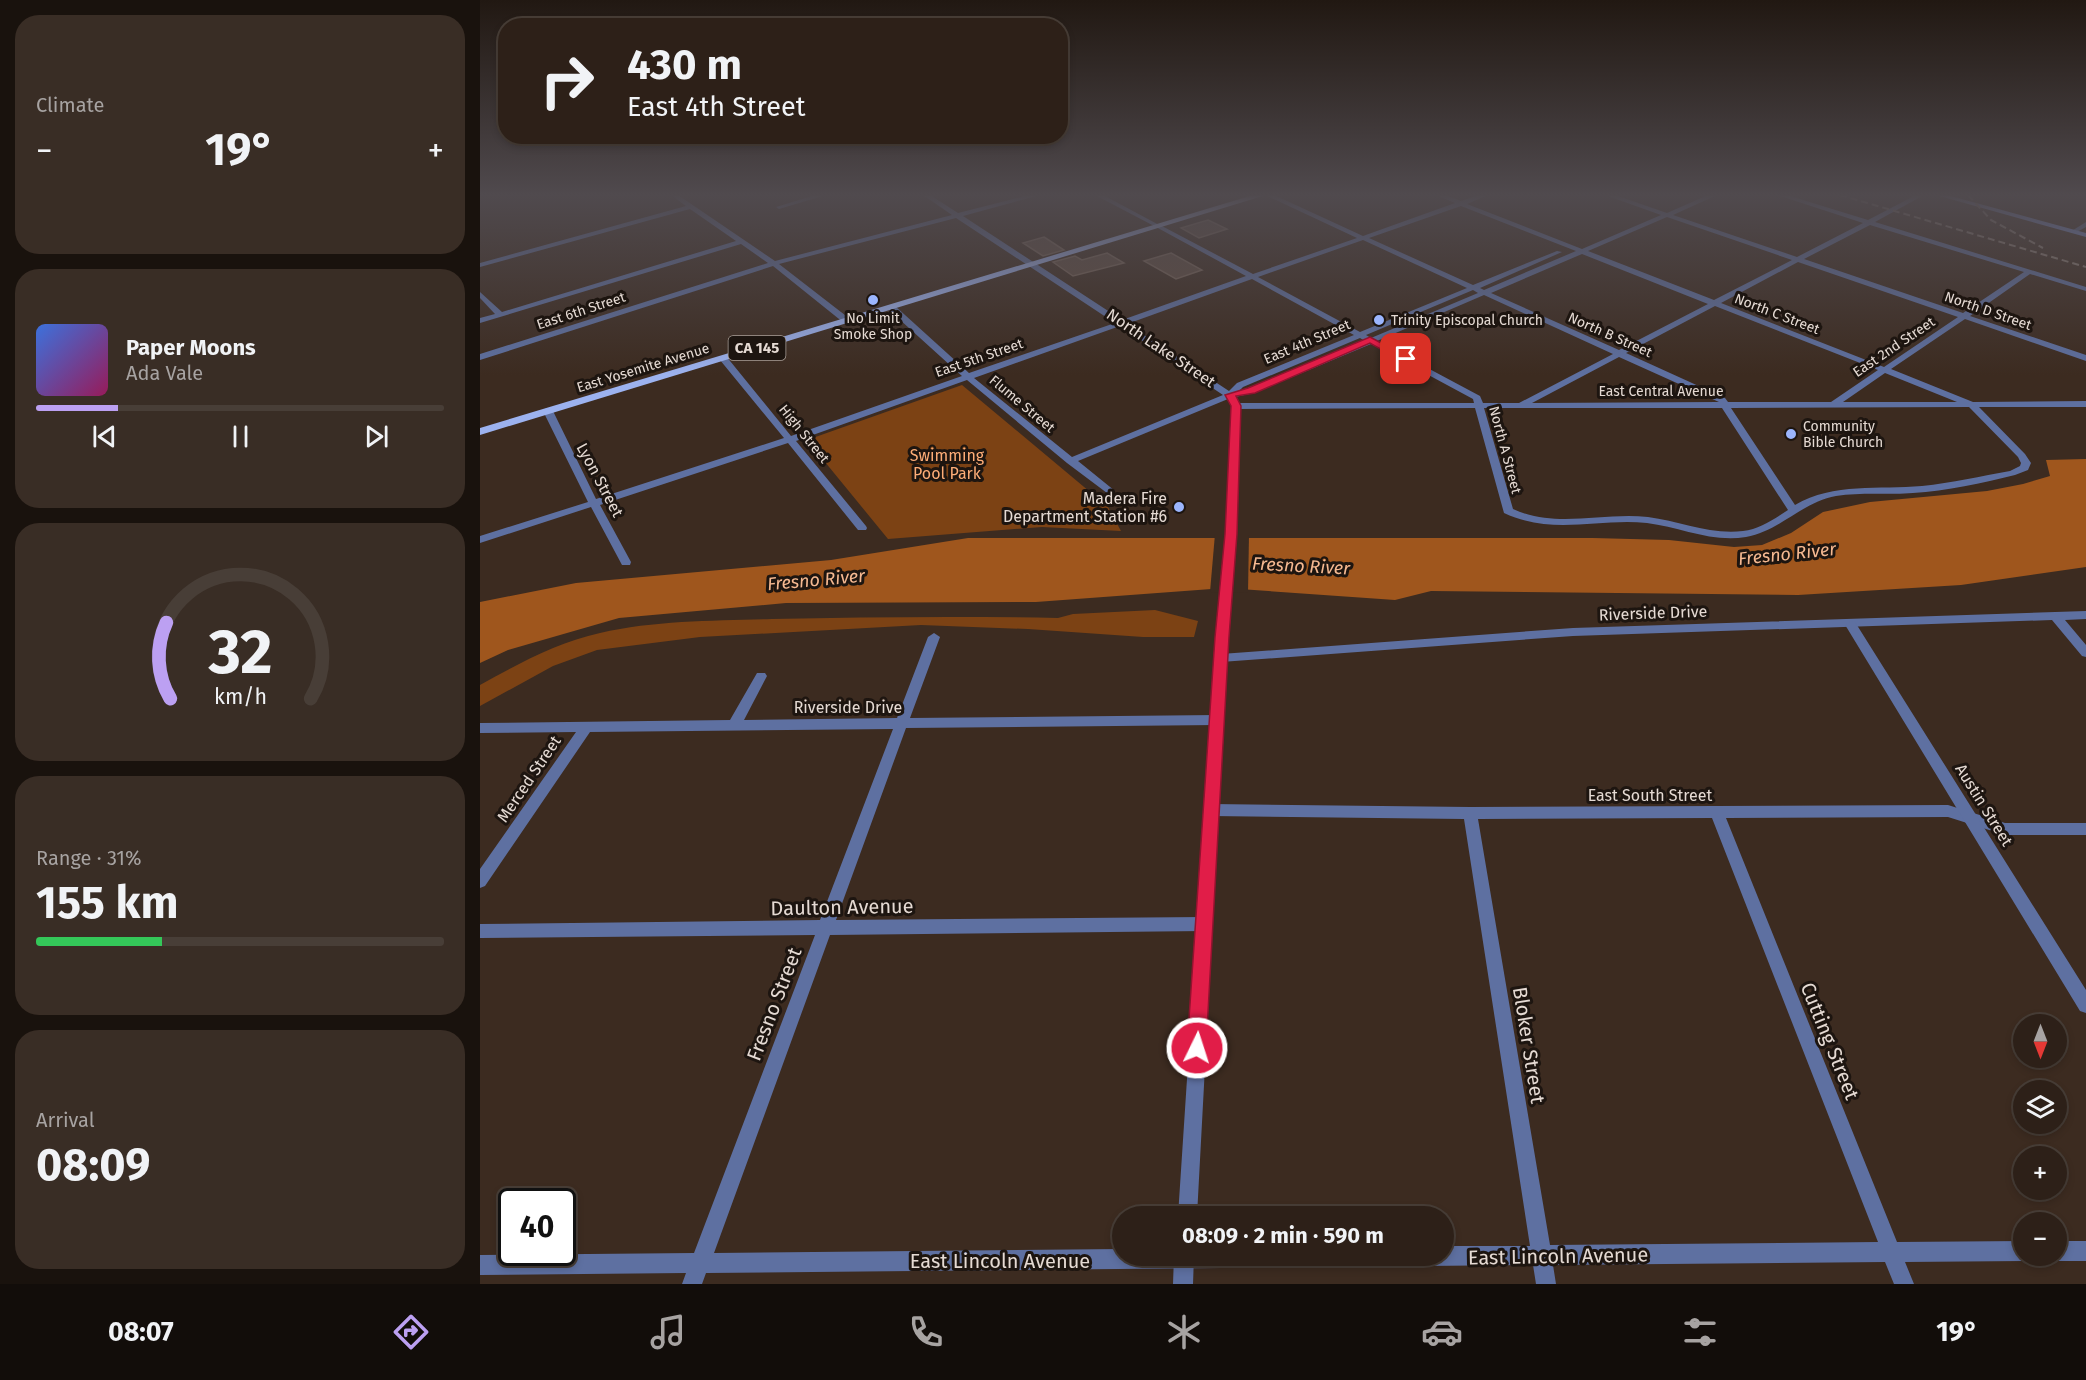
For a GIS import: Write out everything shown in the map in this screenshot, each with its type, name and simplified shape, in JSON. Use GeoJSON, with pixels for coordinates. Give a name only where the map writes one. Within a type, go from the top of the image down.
{"type":"FeatureCollection","features":[{"type":"Feature","properties":{"kind":"main road","name":"East Yosemite Avenue"},"geometry":{"type":"LineString","coordinates":[[480,432],[1064,255]]}},
{"type":"Feature","properties":{"kind":"street"},"geometry":{"type":"LineString","coordinates":[[480,264],[513,255]]}},
{"type":"Feature","properties":{"kind":"street"},"geometry":{"type":"LineString","coordinates":[[480,321],[696,255]]}},
{"type":"Feature","properties":{"kind":"street"},"geometry":{"type":"LineString","coordinates":[[763,255],[847,321]]}},
{"type":"Feature","properties":{"kind":"street","name":"East 6th Street"},"geometry":{"type":"LineString","coordinates":[[480,357],[752,269],[811,255]]}},
{"type":"Feature","properties":{"kind":"street","name":"North Lake Street"},"geometry":{"type":"LineString","coordinates":[[1020,255],[1230,395],[1236,406]]}},
{"type":"Feature","properties":{"kind":"street","name":"North A Street"},"geometry":{"type":"LineString","coordinates":[[1210,255],[1370,339],[1477,399],[1508,511],[1521,519],[1646,520],[1714,534],[1731,535],[1748,534],[1764,528],[1794,511]]}},
{"type":"Feature","properties":{"kind":"street","name":"East 5th Street"},"geometry":{"type":"LineString","coordinates":[[480,540],[791,439],[1314,255]]}},
{"type":"Feature","properties":{"kind":"street","name":"North B Street"},"geometry":{"type":"LineString","coordinates":[[1401,255],[1722,400],[1794,511]]}},
{"type":"Feature","properties":{"kind":"street","name":"East 4th Street"},"geometry":{"type":"LineString","coordinates":[[1230,395],[1240,385],[1552,255]]}},
{"type":"Feature","properties":{"kind":"street","name":"East 4th Street"},"geometry":{"type":"LineString","coordinates":[[1070,461],[1230,395],[1251,391],[1573,255]]}},
{"type":"Feature","properties":{"kind":"street","name":"North C Street"},"geometry":{"type":"LineString","coordinates":[[1592,255],[1971,404],[2022,456],[2026,463],[2025,468],[2012,473],[1915,490],[1842,492],[1820,497],[1794,511]]}},
{"type":"Feature","properties":{"kind":"street","name":"North D Street"},"geometry":{"type":"LineString","coordinates":[[1782,255],[2086,358]]}},
{"type":"Feature","properties":{"kind":"street"},"geometry":{"type":"LineString","coordinates":[[1521,405],[1807,255]]}},
{"type":"Feature","properties":{"kind":"street"},"geometry":{"type":"LineString","coordinates":[[1974,255],[2086,289]]}},
{"type":"Feature","properties":{"kind":"street","name":"East 2nd Street"},"geometry":{"type":"LineString","coordinates":[[1834,404],[2029,272]]}},
{"type":"Feature","properties":{"kind":"street"},"geometry":{"type":"LineString","coordinates":[[480,294],[501,314]]}},
{"type":"Feature","properties":{"kind":"street","name":"Flume Street"},"geometry":{"type":"LineString","coordinates":[[891,307],[968,376],[1111,493]]}},
{"type":"Feature","properties":{"kind":"street","name":"High Street"},"geometry":{"type":"LineString","coordinates":[[723,358],[862,528]]}},
{"type":"Feature","properties":{"kind":"street","name":"East Central Avenue"},"geometry":{"type":"LineString","coordinates":[[1236,406],[2086,404]]}},
{"type":"Feature","properties":{"kind":"street"},"geometry":{"type":"LineString","coordinates":[[1188,1206],[1211,810],[1231,534],[1236,406]]}},
{"type":"Feature","properties":{"kind":"street","name":"Lyon Street"},"geometry":{"type":"LineString","coordinates":[[548,411],[626,562]]}},
{"type":"Feature","properties":{"kind":"street","name":"Riverside Drive"},"geometry":{"type":"LineString","coordinates":[[1221,658],[1573,632],[1851,625],[2086,615]]}},
{"type":"Feature","properties":{"kind":"street"},"geometry":{"type":"LineString","coordinates":[[2056,617],[2086,653]]}},
{"type":"Feature","properties":{"kind":"street","name":"Austin Street"},"geometry":{"type":"LineString","coordinates":[[1851,625],[2086,1005]]}},
{"type":"Feature","properties":{"kind":"street","name":"Fresno Street"},"geometry":{"type":"LineString","coordinates":[[692,1284],[934,637]]}},
{"type":"Feature","properties":{"kind":"street"},"geometry":{"type":"LineString","coordinates":[[735,724],[761,676]]}},
{"type":"Feature","properties":{"kind":"street","name":"Riverside Drive"},"geometry":{"type":"LineString","coordinates":[[480,728],[1217,720]]}},
{"type":"Feature","properties":{"kind":"street","name":"Merced Street"},"geometry":{"type":"LineString","coordinates":[[480,881],[587,726]]}},
{"type":"Feature","properties":{"kind":"street","name":"East South Street"},"geometry":{"type":"LineString","coordinates":[[1211,810],[1470,813],[1948,811],[2005,829],[2086,829]]}},
{"type":"Feature","properties":{"kind":"street","name":"Bloker Street"},"geometry":{"type":"LineString","coordinates":[[1470,813],[1546,1284]]}},
{"type":"Feature","properties":{"kind":"street","name":"Cutting Street"},"geometry":{"type":"LineString","coordinates":[[1717,813],[1904,1284]]}},
{"type":"Feature","properties":{"kind":"street","name":"Daulton Avenue"},"geometry":{"type":"LineString","coordinates":[[480,931],[1205,924]]}},
{"type":"Feature","properties":{"kind":"street","name":"East Lincoln Avenue"},"geometry":{"type":"LineString","coordinates":[[1454,1256],[2013,1251]]}},
{"type":"Feature","properties":{"kind":"street"},"geometry":{"type":"LineString","coordinates":[[2067,1251],[2086,1251]]}},
{"type":"Feature","properties":{"kind":"street","name":"East Lincoln Avenue"},"geometry":{"type":"LineString","coordinates":[[480,1265],[1112,1258]]}},
{"type":"Feature","properties":{"kind":"street"},"geometry":{"type":"LineString","coordinates":[[1183,1284],[1184,1266]]}},
{"type":"Feature","properties":{"kind":"green space","name":"Swimming Pool Park"},"geometry":{"type":"Polygon","coordinates":[[[962,385],[1108,507],[1121,531],[1042,527],[888,539],[807,440],[962,385]]]}},
{"type":"Feature","properties":{"kind":"green space"},"geometry":{"type":"Polygon","coordinates":[[[1155,610],[1198,621],[1194,637],[1143,637],[921,625],[700,637],[597,650],[553,666],[480,706],[480,685],[524,662],[584,637],[642,626],[664,623],[808,618],[1058,618],[1073,614],[1155,610]]]}},
{"type":"Feature","properties":{"kind":"water","name":"Fresno River"},"geometry":{"type":"Polygon","coordinates":[[[2086,459],[2086,567],[1961,585],[1798,595],[1431,591],[1395,600],[1225,588],[1036,602],[786,603],[619,618],[508,650],[480,663],[480,602],[576,583],[831,560],[968,538],[1593,538],[1669,540],[1734,547],[1762,545],[1791,533],[1823,512],[1870,502],[1987,491],[2023,484],[2050,476],[2046,460],[2086,459]]]}},
{"type":"Feature","properties":{"kind":"pier"},"geometry":{"type":"Polygon","coordinates":[[[1215,534],[1249,534],[1248,593],[1210,592],[1215,534]]]}},
{"type":"Feature","properties":{"kind":"building"},"geometry":{"type":"Polygon","coordinates":[[[1110,255],[1124,263],[1073,276],[1053,262],[1075,256],[1082,260],[1110,255]]]}},
{"type":"Feature","properties":{"kind":"building"},"geometry":{"type":"Polygon","coordinates":[[[1165,255],[1175,255],[1202,270],[1176,279],[1144,261],[1165,255]]]}},
{"type":"Feature","properties":{"kind":"railway"},"geometry":{"type":"LineString","coordinates":[[2045,255],[2086,267]]}},
{"type":"Feature","properties":{"kind":"place","name":"No Limit Smoke Shop"},"geometry":{"type":"Point","coordinates":[873,300]}},
{"type":"Feature","properties":{"kind":"place","name":"Trinity Episcopal Church"},"geometry":{"type":"Point","coordinates":[1379,320]}},
{"type":"Feature","properties":{"kind":"place","name":"Community Bible Church"},"geometry":{"type":"Point","coordinates":[1791,434]}},
{"type":"Feature","properties":{"kind":"place","name":"Madera Fire Department Station #6"},"geometry":{"type":"Point","coordinates":[1179,507]}},
{"type":"Feature","properties":{"kind":"route"},"geometry":{"type":"LineString","coordinates":[[1197,1048],[1222,637],[1226,612],[1231,534],[1236,406],[1230,395],[1251,391],[1370,339],[1406,359]]}}]}
